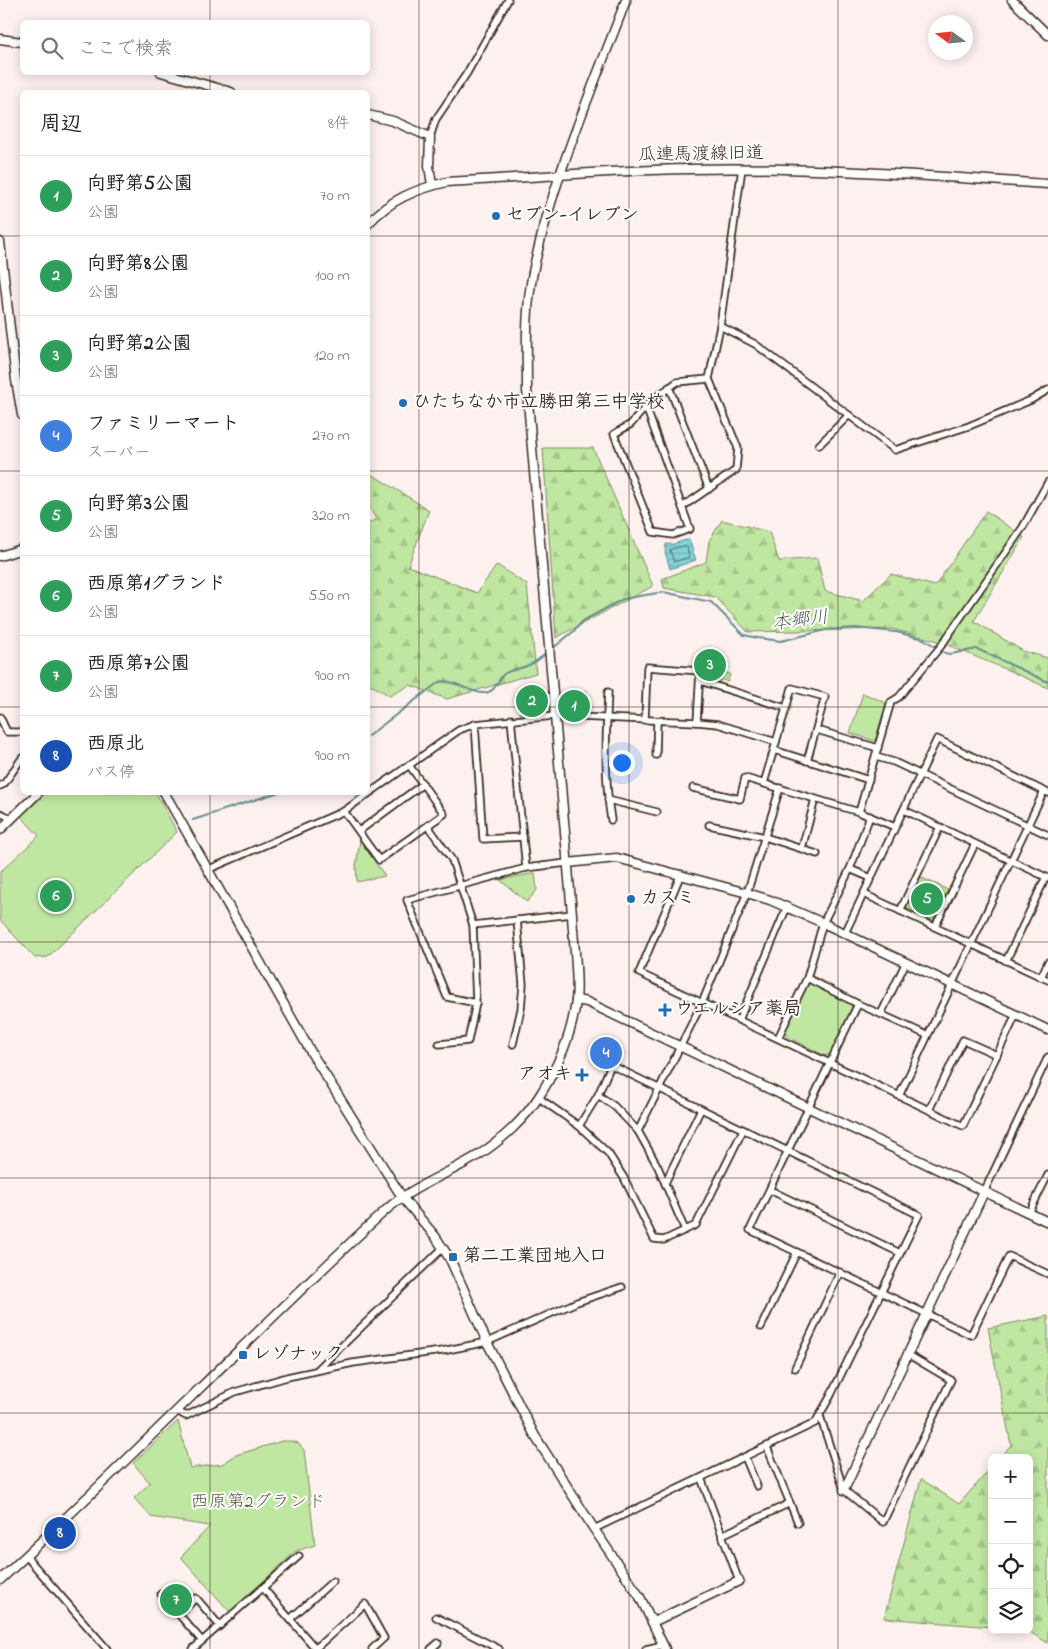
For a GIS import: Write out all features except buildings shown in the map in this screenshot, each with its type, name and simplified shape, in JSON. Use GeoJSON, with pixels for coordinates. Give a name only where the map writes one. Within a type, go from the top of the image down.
{"type":"FeatureCollection","features":[{"type":"Feature","properties":{"kind":"street"},"geometry":{"type":"LineString","coordinates":[[432,185],[430,137],[436,119],[467,73],[508,0]]}},
{"type":"Feature","properties":{"kind":"street"},"geometry":{"type":"LineString","coordinates":[[0,1580],[330,1262],[402,1197],[477,1156],[502,1137],[520,1120],[538,1098],[553,1073],[560,1056],[576,1000],[572,914],[526,390],[528,313],[532,273],[560,175],[626,0]]}},
{"type":"Feature","properties":{"kind":"street"},"geometry":{"type":"LineString","coordinates":[[1012,0],[1048,35]]}},
{"type":"Feature","properties":{"kind":"street"},"geometry":{"type":"LineString","coordinates":[[0,39],[20,42]]}},
{"type":"Feature","properties":{"kind":"street"},"geometry":{"type":"LineString","coordinates":[[172,75],[225,90]]}},
{"type":"Feature","properties":{"kind":"street"},"geometry":{"type":"LineString","coordinates":[[370,115],[393,121],[430,137]]}},
{"type":"Feature","properties":{"kind":"street"},"geometry":{"type":"LineString","coordinates":[[682,507],[736,470],[738,448],[709,379],[720,326],[742,168]]}},
{"type":"Feature","properties":{"kind":"street","name":"瓜連馬渡線旧道"},"geometry":{"type":"LineString","coordinates":[[370,222],[390,203],[411,192],[432,185],[447,182],[560,175],[742,168],[825,170],[1048,184]]}},
{"type":"Feature","properties":{"kind":"street"},"geometry":{"type":"LineString","coordinates":[[0,242],[20,403]]}},
{"type":"Feature","properties":{"kind":"street"},"geometry":{"type":"LineString","coordinates":[[720,326],[755,344],[896,450],[969,426],[1030,400],[1048,390]]}},
{"type":"Feature","properties":{"kind":"street"},"geometry":{"type":"LineString","coordinates":[[646,407],[690,529],[673,535],[653,532],[614,434],[631,424],[646,407],[677,382],[709,379]]}},
{"type":"Feature","properties":{"kind":"street"},"geometry":{"type":"LineString","coordinates":[[670,387],[709,489]]}},
{"type":"Feature","properties":{"kind":"street"},"geometry":{"type":"LineString","coordinates":[[819,445],[848,415]]}},
{"type":"Feature","properties":{"kind":"street"},"geometry":{"type":"LineString","coordinates":[[859,812],[891,702],[899,697],[940,648],[1023,527],[1048,482]]}},
{"type":"Feature","properties":{"kind":"street"},"geometry":{"type":"LineString","coordinates":[[0,556],[20,550]]}},
{"type":"Feature","properties":{"kind":"street"},"geometry":{"type":"LineString","coordinates":[[645,720],[647,667],[700,671],[697,722]]}},
{"type":"Feature","properties":{"kind":"street"},"geometry":{"type":"LineString","coordinates":[[700,681],[786,708]]}},
{"type":"Feature","properties":{"kind":"street"},"geometry":{"type":"LineString","coordinates":[[764,783],[792,688],[826,697],[807,761]]}},
{"type":"Feature","properties":{"kind":"street"},"geometry":{"type":"LineString","coordinates":[[608,692],[608,800],[611,820]]}},
{"type":"Feature","properties":{"kind":"street"},"geometry":{"type":"LineString","coordinates":[[370,793],[459,730],[475,724],[510,719],[554,716],[697,722],[718,724],[776,742]]}},
{"type":"Feature","properties":{"kind":"street"},"geometry":{"type":"LineString","coordinates":[[0,717],[7,732],[20,732]]}},
{"type":"Feature","properties":{"kind":"street"},"geometry":{"type":"LineString","coordinates":[[510,719],[526,868]]}},
{"type":"Feature","properties":{"kind":"street"},"geometry":{"type":"LineString","coordinates":[[656,755],[657,721]]}},
{"type":"Feature","properties":{"kind":"street"},"geometry":{"type":"LineString","coordinates":[[475,724],[483,839],[523,837]]}},
{"type":"Feature","properties":{"kind":"street"},"geometry":{"type":"LineString","coordinates":[[817,730],[878,748]]}},
{"type":"Feature","properties":{"kind":"street"},"geometry":{"type":"LineString","coordinates":[[845,933],[937,739],[1046,792],[1010,860],[899,1096]]}},
{"type":"Feature","properties":{"kind":"street"},"geometry":{"type":"LineString","coordinates":[[774,750],[869,780]]}},
{"type":"Feature","properties":{"kind":"street"},"geometry":{"type":"LineString","coordinates":[[876,758],[894,762],[1048,835]]}},
{"type":"Feature","properties":{"kind":"street"},"geometry":{"type":"LineString","coordinates":[[0,786],[4,784],[20,761]]}},
{"type":"Feature","properties":{"kind":"street"},"geometry":{"type":"LineString","coordinates":[[344,812],[379,860],[428,826],[444,814],[409,765]]}},
{"type":"Feature","properties":{"kind":"street"},"geometry":{"type":"LineString","coordinates":[[693,788],[740,799],[746,778],[859,812],[895,827]]}},
{"type":"Feature","properties":{"kind":"street"},"geometry":{"type":"LineString","coordinates":[[358,831],[423,784]]}},
{"type":"Feature","properties":{"kind":"street"},"geometry":{"type":"LineString","coordinates":[[638,1131],[702,1002],[748,892],[780,788]]}},
{"type":"Feature","properties":{"kind":"street"},"geometry":{"type":"LineString","coordinates":[[0,830],[36,795]]}},
{"type":"Feature","properties":{"kind":"street"},"geometry":{"type":"LineString","coordinates":[[166,795],[294,1025],[402,1197],[450,1259],[487,1342],[535,1436],[594,1529],[640,1596],[664,1647],[646,1649]]}},
{"type":"Feature","properties":{"kind":"street"},"geometry":{"type":"LineString","coordinates":[[208,870],[344,812],[368,795]]}},
{"type":"Feature","properties":{"kind":"street"},"geometry":{"type":"LineString","coordinates":[[802,848],[815,799]]}},
{"type":"Feature","properties":{"kind":"street"},"geometry":{"type":"LineString","coordinates":[[608,800],[657,812]]}},
{"type":"Feature","properties":{"kind":"street"},"geometry":{"type":"LineString","coordinates":[[904,810],[1047,878],[1006,961]]}},
{"type":"Feature","properties":{"kind":"street"},"geometry":{"type":"LineString","coordinates":[[0,814],[11,818]]}},
{"type":"Feature","properties":{"kind":"street"},"geometry":{"type":"LineString","coordinates":[[778,1038],[807,978],[823,923],[850,869],[870,816]]}},
{"type":"Feature","properties":{"kind":"street"},"geometry":{"type":"LineString","coordinates":[[709,825],[765,838],[817,854]]}},
{"type":"Feature","properties":{"kind":"street"},"geometry":{"type":"LineString","coordinates":[[428,826],[452,860],[473,925],[476,1003],[468,1041],[439,1044]]}},
{"type":"Feature","properties":{"kind":"street"},"geometry":{"type":"LineString","coordinates":[[900,911],[940,827]]}},
{"type":"Feature","properties":{"kind":"street"},"geometry":{"type":"LineString","coordinates":[[935,927],[975,844]]}},
{"type":"Feature","properties":{"kind":"street"},"geometry":{"type":"LineString","coordinates":[[476,1003],[447,997],[407,900],[526,868],[617,858],[748,892],[787,907],[1048,1030]]}},
{"type":"Feature","properties":{"kind":"street"},"geometry":{"type":"LineString","coordinates":[[850,869],[871,878]]}},
{"type":"Feature","properties":{"kind":"street"},"geometry":{"type":"LineString","coordinates":[[681,874],[639,973],[963,1126],[1016,1015]]}},
{"type":"Feature","properties":{"kind":"street"},"geometry":{"type":"LineString","coordinates":[[864,894],[1048,980]]}},
{"type":"Feature","properties":{"kind":"street"},"geometry":{"type":"LineString","coordinates":[[739,1020],[787,907]]}},
{"type":"Feature","properties":{"kind":"street"},"geometry":{"type":"LineString","coordinates":[[473,925],[572,914]]}},
{"type":"Feature","properties":{"kind":"street"},"geometry":{"type":"LineString","coordinates":[[513,1044],[521,1010],[523,984],[517,920]]}},
{"type":"Feature","properties":{"kind":"street"},"geometry":{"type":"LineString","coordinates":[[882,1014],[906,962]]}},
{"type":"Feature","properties":{"kind":"street"},"geometry":{"type":"LineString","coordinates":[[1041,977],[1048,962]]}},
{"type":"Feature","properties":{"kind":"street"},"geometry":{"type":"LineString","coordinates":[[807,978],[858,1004],[927,1035]]}},
{"type":"Feature","properties":{"kind":"street"},"geometry":{"type":"LineString","coordinates":[[576,1000],[587,1002],[1048,1222]]}},
{"type":"Feature","properties":{"kind":"street"},"geometry":{"type":"LineString","coordinates":[[858,1004],[750,1230],[971,1335],[1009,1256],[1048,1274]]}},
{"type":"Feature","properties":{"kind":"street"},"geometry":{"type":"LineString","coordinates":[[928,1110],[963,1040],[997,1055]]}},
{"type":"Feature","properties":{"kind":"street"},"geometry":{"type":"LineString","coordinates":[[844,1490],[1048,1057]]}},
{"type":"Feature","properties":{"kind":"street"},"geometry":{"type":"LineString","coordinates":[[579,1126],[598,1094],[610,1066],[919,1215],[815,1423],[594,1529]]}},
{"type":"Feature","properties":{"kind":"street"},"geometry":{"type":"LineString","coordinates":[[598,1094],[614,1106],[638,1131],[658,1167],[685,1230]]}},
{"type":"Feature","properties":{"kind":"street"},"geometry":{"type":"LineString","coordinates":[[538,1098],[579,1126],[608,1153],[624,1178],[654,1239],[664,1240],[696,1225],[743,1130]]}},
{"type":"Feature","properties":{"kind":"street"},"geometry":{"type":"LineString","coordinates":[[665,1183],[701,1109]]}},
{"type":"Feature","properties":{"kind":"street"},"geometry":{"type":"LineString","coordinates":[[1029,1213],[1048,1174]]}},
{"type":"Feature","properties":{"kind":"street"},"geometry":{"type":"LineString","coordinates":[[770,1190],[900,1253]]}},
{"type":"Feature","properties":{"kind":"street"},"geometry":{"type":"LineString","coordinates":[[317,1370],[443,1248]]}},
{"type":"Feature","properties":{"kind":"street"},"geometry":{"type":"LineString","coordinates":[[761,1327],[797,1252]]}},
{"type":"Feature","properties":{"kind":"street"},"geometry":{"type":"LineString","coordinates":[[795,1368],[840,1272]]}},
{"type":"Feature","properties":{"kind":"street"},"geometry":{"type":"LineString","coordinates":[[177,1411],[186,1416],[236,1392],[317,1370],[358,1362],[442,1351],[487,1342],[577,1302],[622,1287]]}},
{"type":"Feature","properties":{"kind":"street"},"geometry":{"type":"LineString","coordinates":[[820,1416],[844,1490],[883,1522],[951,1380],[907,1354]]}},
{"type":"Feature","properties":{"kind":"street"},"geometry":{"type":"LineString","coordinates":[[767,1447],[798,1523]]}},
{"type":"Feature","properties":{"kind":"street"},"geometry":{"type":"LineString","coordinates":[[745,1457],[757,1486]]}},
{"type":"Feature","properties":{"kind":"street"},"geometry":{"type":"LineString","coordinates":[[653,1622],[738,1581],[702,1478]]}},
{"type":"Feature","properties":{"kind":"street"},"geometry":{"type":"LineString","coordinates":[[722,1535],[790,1503]]}},
{"type":"Feature","properties":{"kind":"street"},"geometry":{"type":"LineString","coordinates":[[26,1556],[107,1649]]}},
{"type":"Feature","properties":{"kind":"street"},"geometry":{"type":"LineString","coordinates":[[193,1649],[299,1556]]}},
{"type":"Feature","properties":{"kind":"street"},"geometry":{"type":"LineString","coordinates":[[290,1619],[333,1581]]}},
{"type":"Feature","properties":{"kind":"street"},"geometry":{"type":"LineString","coordinates":[[263,1588],[316,1649],[365,1604],[384,1638],[372,1649]]}},
{"type":"Feature","properties":{"kind":"street"},"geometry":{"type":"LineString","coordinates":[[161,1594],[202,1641]]}},
{"type":"Feature","properties":{"kind":"street"},"geometry":{"type":"LineString","coordinates":[[179,1614],[196,1598],[220,1626]]}},
{"type":"Feature","properties":{"kind":"street"},"geometry":{"type":"LineString","coordinates":[[436,1617],[499,1649]]}},
{"type":"Feature","properties":{"kind":"street"},"geometry":{"type":"LineString","coordinates":[[431,1649],[438,1643]]}},
{"type":"Feature","properties":{"kind":"green space"},"geometry":{"type":"Polygon","coordinates":[[[543,448],[593,448],[653,586],[556,638],[543,448]]]}},
{"type":"Feature","properties":{"kind":"green space"},"geometry":{"type":"Polygon","coordinates":[[[373,475],[429,510],[408,566],[477,593],[497,565],[527,585],[536,673],[447,699],[410,685],[390,696],[370,684],[370,523],[376,519],[370,508],[370,478],[373,475]]]}},
{"type":"Feature","properties":{"kind":"green space"},"geometry":{"type":"Polygon","coordinates":[[[986,511],[1024,537],[974,621],[1023,651],[1048,658],[1048,688],[938,641],[892,629],[748,632],[715,597],[664,588],[662,579],[706,562],[709,541],[722,520],[769,532],[779,561],[817,558],[825,591],[863,601],[891,574],[935,586],[986,511]]]}},
{"type":"Feature","properties":{"kind":"green space"},"geometry":{"type":"Polygon","coordinates":[[[705,654],[714,659],[717,671],[730,674],[728,682],[720,679],[719,684],[704,679],[705,654]]]}},
{"type":"Feature","properties":{"kind":"green space"},"geometry":{"type":"Polygon","coordinates":[[[543,688],[546,712],[520,714],[518,691],[543,688]]]}},
{"type":"Feature","properties":{"kind":"green space"},"geometry":{"type":"Polygon","coordinates":[[[587,691],[586,713],[562,712],[562,701],[576,696],[579,692],[587,691]]]}},
{"type":"Feature","properties":{"kind":"green space"},"geometry":{"type":"Polygon","coordinates":[[[863,693],[886,703],[875,741],[850,733],[863,693]]]}},
{"type":"Feature","properties":{"kind":"green space"},"geometry":{"type":"Polygon","coordinates":[[[43,795],[157,795],[177,832],[48,957],[35,958],[0,920],[0,872],[39,836],[21,816],[43,795]]]}},
{"type":"Feature","properties":{"kind":"green space"},"geometry":{"type":"Polygon","coordinates":[[[360,840],[385,876],[357,882],[356,866],[360,840]]]}},
{"type":"Feature","properties":{"kind":"green space"},"geometry":{"type":"Polygon","coordinates":[[[535,873],[537,890],[527,902],[500,880],[535,873]]]}},
{"type":"Feature","properties":{"kind":"green space"},"geometry":{"type":"Polygon","coordinates":[[[920,877],[948,890],[933,921],[906,908],[920,877]]]}},
{"type":"Feature","properties":{"kind":"green space"},"geometry":{"type":"Polygon","coordinates":[[[812,982],[852,1002],[852,1008],[830,1054],[825,1056],[785,1035],[784,1032],[807,984],[812,982]]]}},
{"type":"Feature","properties":{"kind":"green space"},"geometry":{"type":"Polygon","coordinates":[[[1048,1316],[1048,1643],[1033,1634],[1033,1454],[1003,1454],[1011,1445],[988,1328],[1048,1316]]]}},
{"type":"Feature","properties":{"kind":"green space","name":"西原第2グランド"},"geometry":{"type":"Polygon","coordinates":[[[178,1421],[190,1468],[222,1464],[236,1455],[282,1441],[298,1443],[304,1450],[315,1545],[296,1551],[230,1612],[181,1557],[210,1526],[151,1517],[134,1498],[150,1483],[133,1463],[178,1421]]]}},
{"type":"Feature","properties":{"kind":"green space"},"geometry":{"type":"Polygon","coordinates":[[[988,1471],[988,1627],[884,1618],[921,1479],[959,1504],[988,1471]]]}},
{"type":"Feature","properties":{"kind":"water"},"geometry":{"type":"Polygon","coordinates":[[[689,539],[696,560],[670,569],[665,552],[666,544],[689,539]]]}},
{"type":"Feature","properties":{"kind":"waterway","name":"本郷川"},"geometry":{"type":"LineString","coordinates":[[552,649],[583,621],[623,599],[663,592],[711,602],[744,635],[781,641],[826,630],[855,628],[896,632],[924,639],[945,653],[950,654],[977,649],[1048,682]]}},
{"type":"Feature","properties":{"kind":"waterway","name":"本郷川"},"geometry":{"type":"LineString","coordinates":[[370,734],[439,682],[449,682],[479,692],[488,692],[493,689],[506,673],[532,664],[548,652]]}},
{"type":"Feature","properties":{"kind":"waterway","name":"本郷川"},"geometry":{"type":"LineString","coordinates":[[193,820],[270,795]]}},
{"type":"Feature","properties":{"kind":"place","name":"セブン-イレブン"},"geometry":{"type":"Point","coordinates":[496,216]}},
{"type":"Feature","properties":{"kind":"place","name":"ひたちなか市立勝田第三中学校"},"geometry":{"type":"Point","coordinates":[403,403]}},
{"type":"Feature","properties":{"kind":"place","name":"向野第2公園"},"geometry":{"type":"Point","coordinates":[710,665]}},
{"type":"Feature","properties":{"kind":"place","name":"向野第8公園"},"geometry":{"type":"Point","coordinates":[532,701]}},
{"type":"Feature","properties":{"kind":"place","name":"向野第5公園"},"geometry":{"type":"Point","coordinates":[574,706]}},
{"type":"Feature","properties":{"kind":"place","name":"西原第1グランド"},"geometry":{"type":"Point","coordinates":[56,896]}},
{"type":"Feature","properties":{"kind":"place","name":"カスミ"},"geometry":{"type":"Point","coordinates":[631,899]}},
{"type":"Feature","properties":{"kind":"place","name":"向野第3公園"},"geometry":{"type":"Point","coordinates":[927,899]}},
{"type":"Feature","properties":{"kind":"place","name":"ウエルシア薬局"},"geometry":{"type":"Point","coordinates":[665,1010]}},
{"type":"Feature","properties":{"kind":"place","name":"ファミリーマート"},"geometry":{"type":"Point","coordinates":[606,1053]}},
{"type":"Feature","properties":{"kind":"place","name":"アオキ"},"geometry":{"type":"Point","coordinates":[582,1075]}},
{"type":"Feature","properties":{"kind":"place","name":"第二工業団地入口"},"geometry":{"type":"Point","coordinates":[453,1257]}},
{"type":"Feature","properties":{"kind":"place","name":"レゾナック"},"geometry":{"type":"Point","coordinates":[243,1355]}},
{"type":"Feature","properties":{"kind":"place","name":"西原北"},"geometry":{"type":"Point","coordinates":[60,1533]}},
{"type":"Feature","properties":{"kind":"place","name":"西原第7公園"},"geometry":{"type":"Point","coordinates":[176,1600]}}]}
